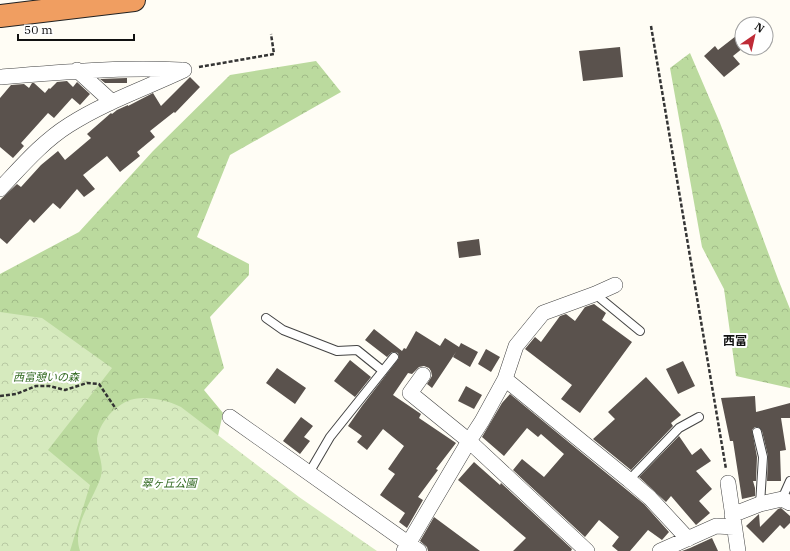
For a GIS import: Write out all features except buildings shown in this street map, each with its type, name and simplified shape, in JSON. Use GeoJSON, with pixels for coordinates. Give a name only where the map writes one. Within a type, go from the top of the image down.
{"type":"FeatureCollection","features":[{"type":"Feature","properties":{"kind":"highway"},"geometry":{"type":"LineString","coordinates":[[0,16],[134,0]]}},
{"type":"Feature","properties":{"kind":"street"},"geometry":{"type":"LineString","coordinates":[[0,78],[77,70],[143,68],[184,70]]}},
{"type":"Feature","properties":{"kind":"street"},"geometry":{"type":"LineString","coordinates":[[77,70],[112,102]]}},
{"type":"Feature","properties":{"kind":"street"},"geometry":{"type":"LineString","coordinates":[[3,179],[68,125],[112,102],[184,70]]}},
{"type":"Feature","properties":{"kind":"street"},"geometry":{"type":"LineString","coordinates":[[230,417],[411,548],[505,378],[516,346],[544,313],[615,285]]}},
{"type":"Feature","properties":{"kind":"street"},"geometry":{"type":"LineString","coordinates":[[423,375],[410,392],[469,441],[586,551]]}},
{"type":"Feature","properties":{"kind":"street"},"geometry":{"type":"LineString","coordinates":[[505,378],[650,498],[688,539]]}},
{"type":"Feature","properties":{"kind":"street"},"geometry":{"type":"LineString","coordinates":[[728,483],[738,551]]}},
{"type":"Feature","properties":{"kind":"street"},"geometry":{"type":"LineString","coordinates":[[660,551],[716,526],[733,521],[760,504],[786,501]]}},
{"type":"Feature","properties":{"kind":"lane"},"geometry":{"type":"LineString","coordinates":[[595,294],[640,331]]}},
{"type":"Feature","properties":{"kind":"lane"},"geometry":{"type":"LineString","coordinates":[[266,318],[283,330],[337,351],[357,350],[383,371]]}},
{"type":"Feature","properties":{"kind":"lane"},"geometry":{"type":"LineString","coordinates":[[309,473],[330,437],[394,357]]}},
{"type":"Feature","properties":{"kind":"lane"},"geometry":{"type":"LineString","coordinates":[[629,480],[679,428],[699,417]]}},
{"type":"Feature","properties":{"kind":"lane"},"geometry":{"type":"LineString","coordinates":[[757,432],[763,458],[760,504]]}},
{"type":"Feature","properties":{"kind":"lane"},"geometry":{"type":"LineString","coordinates":[[786,501],[790,481]]}},
{"type":"Feature","properties":{"kind":"path"},"geometry":{"type":"LineString","coordinates":[[652,26],[728,483]]}},
{"type":"Feature","properties":{"kind":"path"},"geometry":{"type":"LineString","coordinates":[[184,70],[274,54],[271,34]]}},
{"type":"Feature","properties":{"kind":"path"},"geometry":{"type":"LineString","coordinates":[[0,396],[16,394],[36,386],[49,386],[65,390],[87,383],[99,384],[116,409]]}},
{"type":"Feature","properties":{"kind":"green space"},"geometry":{"type":"Polygon","coordinates":[[[690,53],[720,123],[790,309],[790,388],[736,376],[724,289],[702,247],[670,68],[690,53]]]}},
{"type":"Feature","properties":{"kind":"green space"},"geometry":{"type":"Polygon","coordinates":[[[316,61],[341,92],[230,155],[197,237],[249,264],[249,275],[210,317],[224,368],[204,390],[223,413],[216,445],[166,551],[0,551],[0,274],[79,232],[153,151],[230,75],[316,61]]]}},
{"type":"Feature","properties":{"kind":"green space","name":"西富憩いの森"},"geometry":{"type":"Polygon","coordinates":[[[0,312],[42,318],[112,368],[48,450],[90,485],[70,551],[0,551],[0,312]]]}},
{"type":"Feature","properties":{"kind":"green space","name":"翠ヶ丘公園"},"geometry":{"type":"Polygon","coordinates":[[[138,398],[172,403],[181,407],[299,497],[377,551],[80,551],[78,532],[84,513],[98,485],[102,472],[97,443],[100,429],[115,409],[127,401],[138,398]]]}},
{"type":"Feature","properties":{"kind":"district","name":"西富"},"geometry":{"type":"Point","coordinates":[735,341]}}]}
